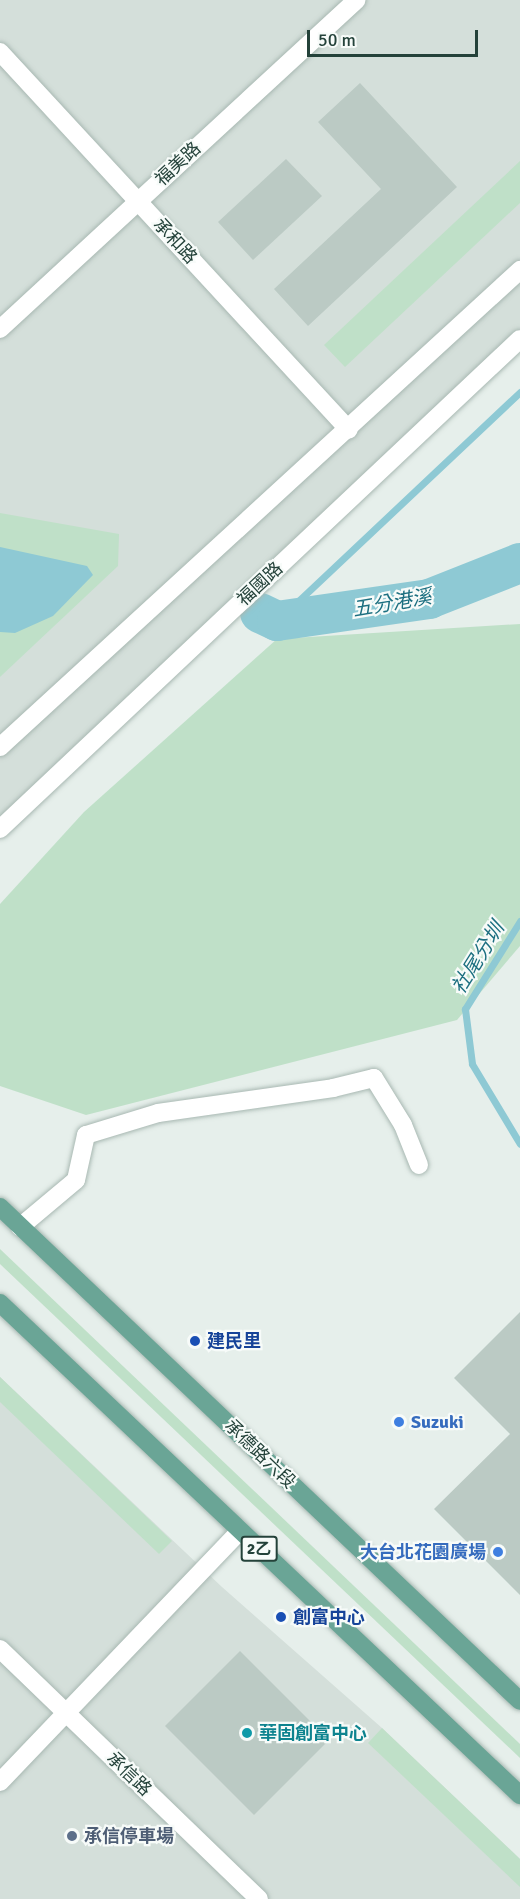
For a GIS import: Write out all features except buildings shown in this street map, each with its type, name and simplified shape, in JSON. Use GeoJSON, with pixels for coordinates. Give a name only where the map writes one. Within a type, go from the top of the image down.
{"type":"FeatureCollection","features":[{"type":"Feature","properties":{"kind":"main road","name":"承德路六段"},"geometry":{"type":"LineString","coordinates":[[0,1207],[520,1701]]}},
{"type":"Feature","properties":{"kind":"main road","name":"2乙"},"geometry":{"type":"LineString","coordinates":[[0,1303],[520,1795]]}},
{"type":"Feature","properties":{"kind":"street","name":"福美路"},"geometry":{"type":"LineString","coordinates":[[0,329],[356,0]]}},
{"type":"Feature","properties":{"kind":"street","name":"承和路"},"geometry":{"type":"LineString","coordinates":[[0,52],[349,430]]}},
{"type":"Feature","properties":{"kind":"street"},"geometry":{"type":"LineString","coordinates":[[0,747],[349,430],[520,270]]}},
{"type":"Feature","properties":{"kind":"street","name":"福國路"},"geometry":{"type":"LineString","coordinates":[[0,829],[520,339]]}},
{"type":"Feature","properties":{"kind":"street"},"geometry":{"type":"LineString","coordinates":[[20,1227],[76,1180],[86,1135],[158,1113],[333,1088],[374,1078],[403,1125],[419,1165]]}},
{"type":"Feature","properties":{"kind":"street"},"geometry":{"type":"LineString","coordinates":[[0,1782],[240,1531]]}},
{"type":"Feature","properties":{"kind":"street","name":"承信路"},"geometry":{"type":"LineString","coordinates":[[0,1649],[259,1899]]}},
{"type":"Feature","properties":{"kind":"shaded area"},"geometry":{"type":"Polygon","coordinates":[[[0,0],[520,0],[520,345],[0,836],[0,0]]]}},
{"type":"Feature","properties":{"kind":"shaded area"},"geometry":{"type":"Polygon","coordinates":[[[0,1377],[222,1587],[382,1728],[520,1859],[520,1899],[0,1899],[0,1377]]]}},
{"type":"Feature","properties":{"kind":"green space"},"geometry":{"type":"Polygon","coordinates":[[[520,161],[520,203],[345,367],[324,345],[520,161]]]}},
{"type":"Feature","properties":{"kind":"green space"},"geometry":{"type":"Polygon","coordinates":[[[0,513],[119,534],[118,566],[0,677],[0,513]]]}},
{"type":"Feature","properties":{"kind":"green space"},"geometry":{"type":"Polygon","coordinates":[[[520,624],[520,946],[457,1020],[86,1115],[0,1086],[0,904],[84,812],[277,639],[520,624]]]}},
{"type":"Feature","properties":{"kind":"green space"},"geometry":{"type":"Polygon","coordinates":[[[0,1249],[520,1744],[520,1758],[0,1264],[0,1249]]]}},
{"type":"Feature","properties":{"kind":"green space"},"geometry":{"type":"Polygon","coordinates":[[[0,1377],[172,1541],[159,1554],[0,1402],[0,1377]]]}},
{"type":"Feature","properties":{"kind":"green space"},"geometry":{"type":"Polygon","coordinates":[[[382,1728],[520,1859],[520,1887],[368,1743],[382,1728]]]}},
{"type":"Feature","properties":{"kind":"water"},"geometry":{"type":"Polygon","coordinates":[[[0,547],[87,566],[93,575],[53,616],[15,633],[0,632],[0,547]]]}},
{"type":"Feature","properties":{"kind":"waterway"},"geometry":{"type":"LineString","coordinates":[[277,621],[520,392]]}},
{"type":"Feature","properties":{"kind":"waterway","name":"五分港溪"},"geometry":{"type":"LineString","coordinates":[[260,613],[277,621],[429,599],[520,563]]}},
{"type":"Feature","properties":{"kind":"waterway","name":"社尾分圳"},"geometry":{"type":"LineString","coordinates":[[520,921],[465,1009],[472,1064],[520,1144]]}},
{"type":"Feature","properties":{"kind":"place","name":"建民里"},"geometry":{"type":"Point","coordinates":[195,1341]}},
{"type":"Feature","properties":{"kind":"place","name":"Suzuki"},"geometry":{"type":"Point","coordinates":[399,1422]}},
{"type":"Feature","properties":{"kind":"place","name":"大台北花園廣場"},"geometry":{"type":"Point","coordinates":[498,1552]}},
{"type":"Feature","properties":{"kind":"place","name":"創富中心"},"geometry":{"type":"Point","coordinates":[281,1617]}},
{"type":"Feature","properties":{"kind":"place","name":"華固創富中心"},"geometry":{"type":"Point","coordinates":[247,1733]}},
{"type":"Feature","properties":{"kind":"place","name":"承信停車場"},"geometry":{"type":"Point","coordinates":[72,1836]}}]}
